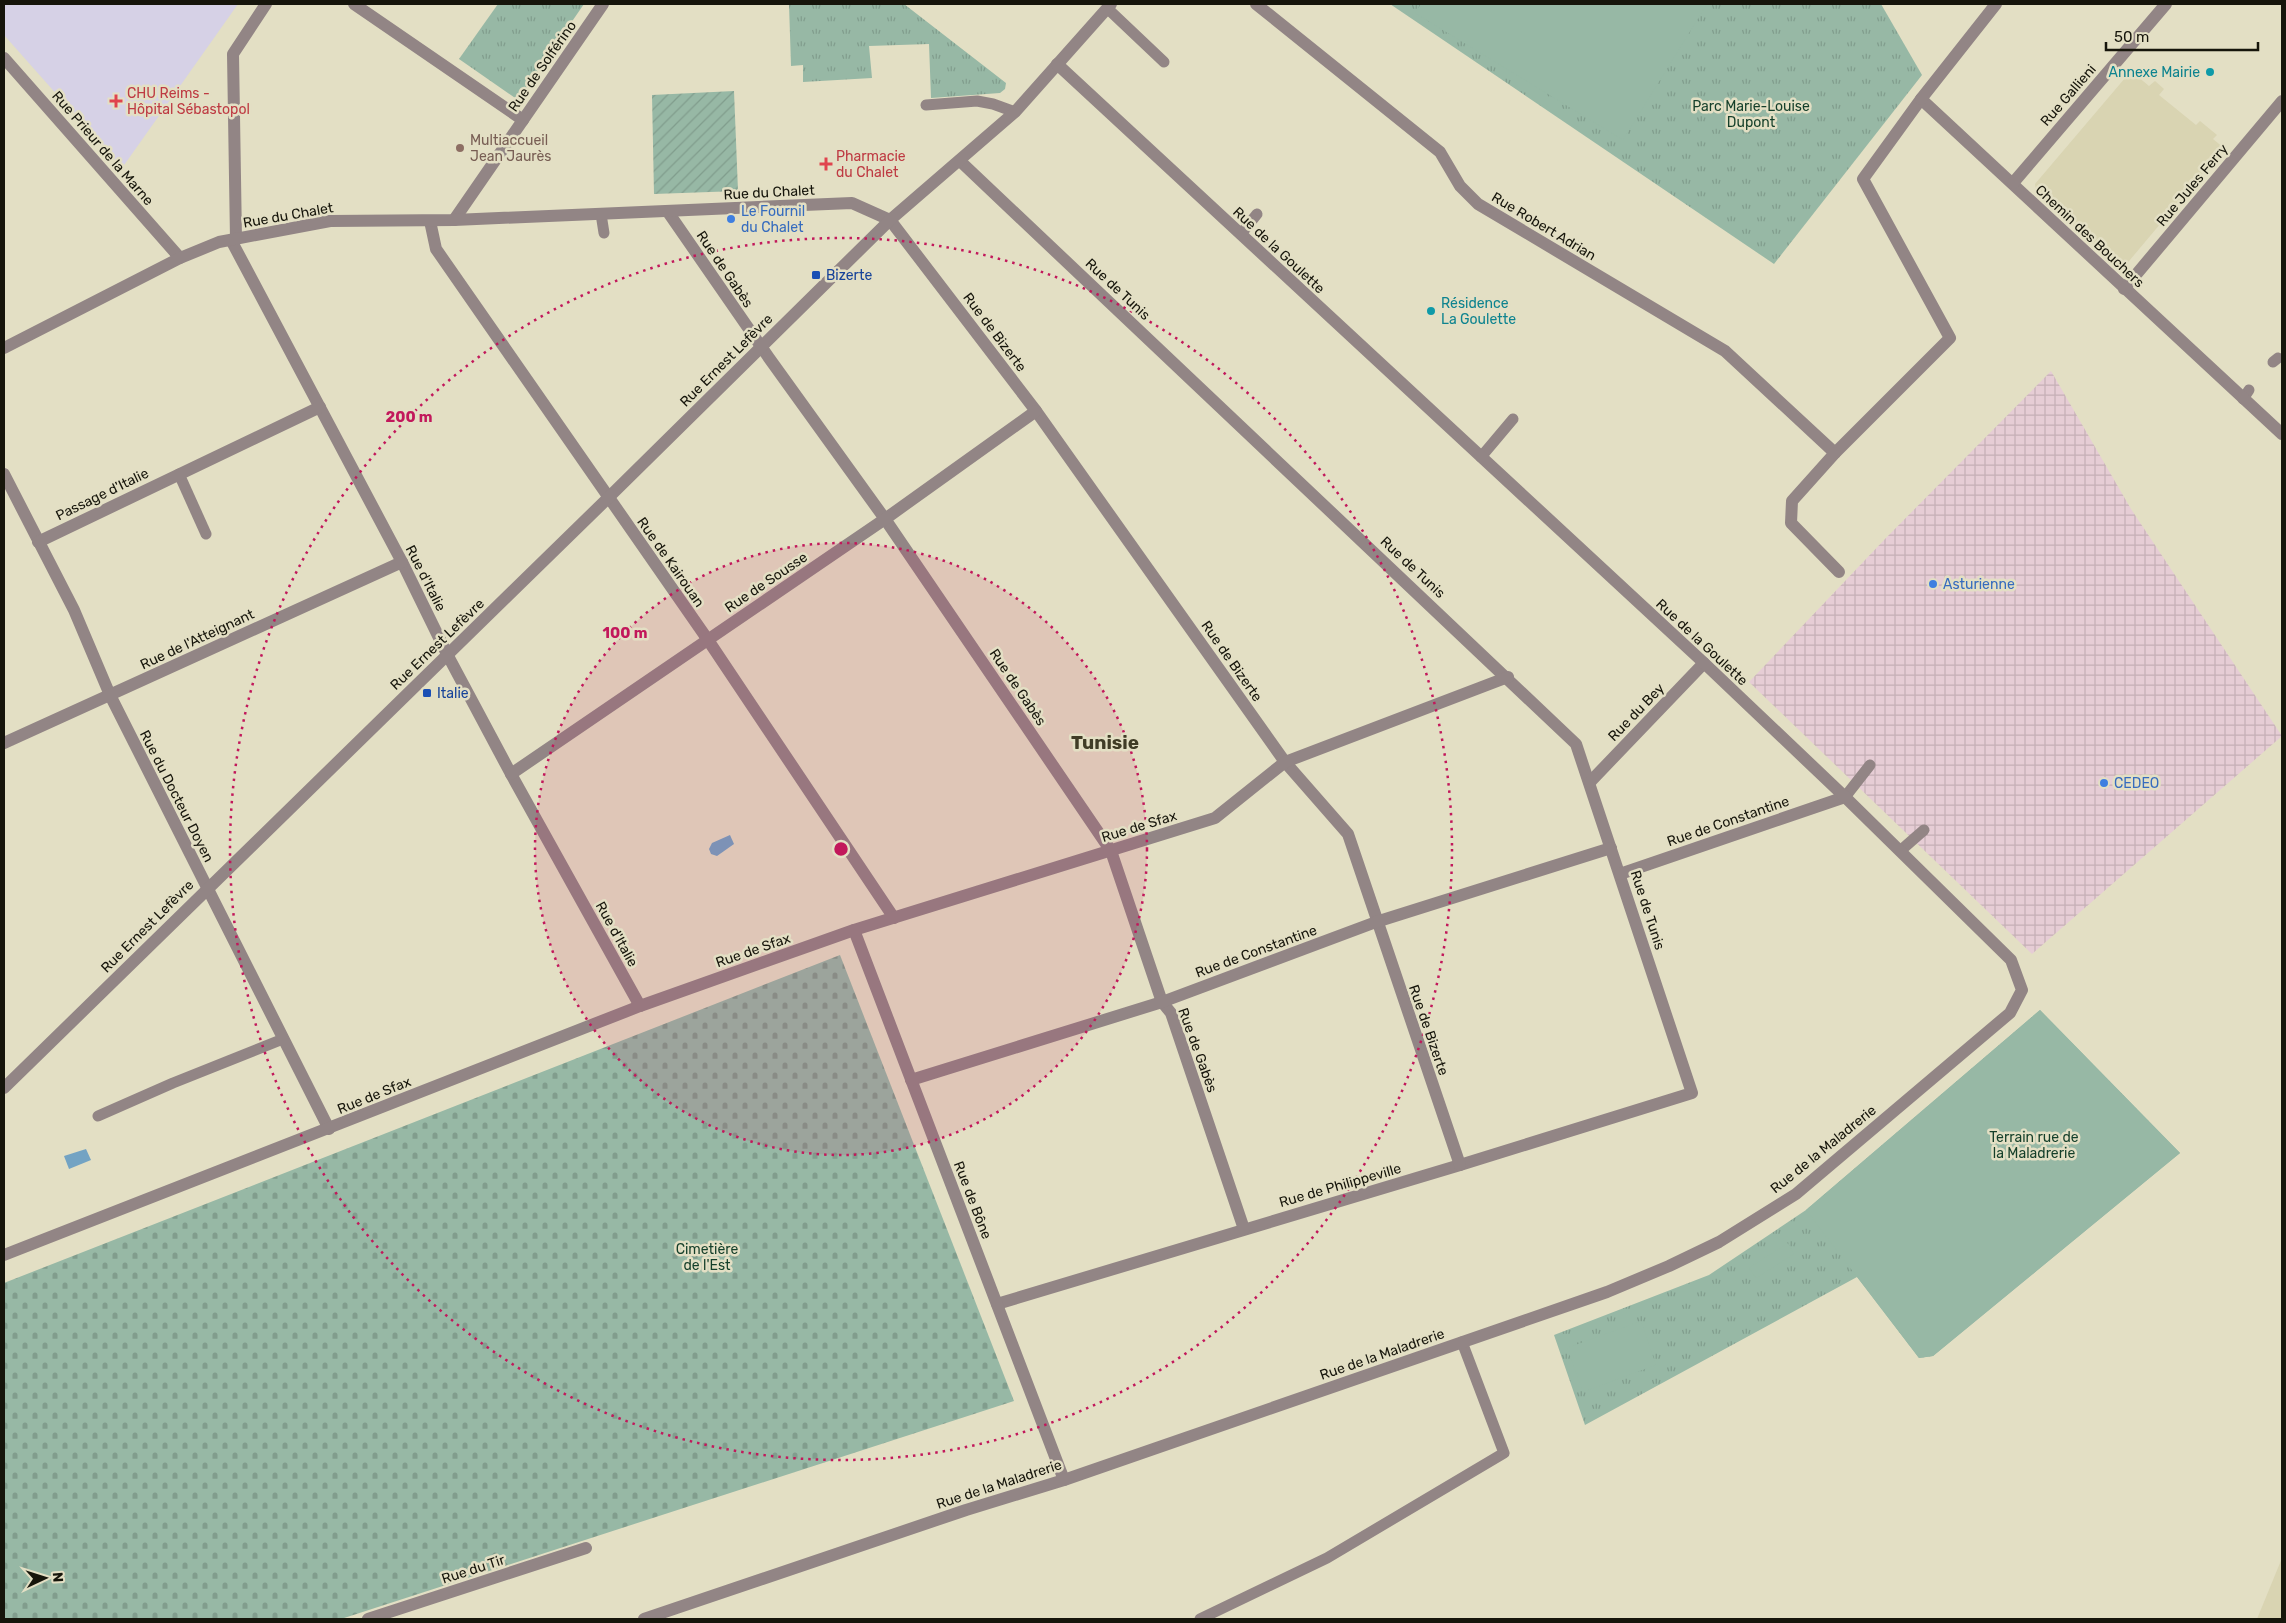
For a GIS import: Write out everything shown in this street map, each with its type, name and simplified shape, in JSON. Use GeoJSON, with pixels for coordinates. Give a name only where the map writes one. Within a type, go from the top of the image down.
{"type":"FeatureCollection","features":[{"type":"Feature","properties":{"kind":"street"},"geometry":{"type":"LineString","coordinates":[[234,240],[233,54],[266,4]]}},
{"type":"Feature","properties":{"kind":"street"},"geometry":{"type":"LineString","coordinates":[[354,4],[523,120]]}},
{"type":"Feature","properties":{"kind":"street","name":"Rue de Solférino"},"geometry":{"type":"LineString","coordinates":[[454,220],[603,4]]}},
{"type":"Feature","properties":{"kind":"street","name":"Rue Robert Adrian"},"geometry":{"type":"LineString","coordinates":[[1256,4],[1440,152],[1460,186],[1478,204],[1725,351],[1835,453]]}},
{"type":"Feature","properties":{"kind":"street"},"geometry":{"type":"LineString","coordinates":[[1839,572],[1791,523],[1792,502],[1835,453],[1950,338],[1863,179],[1919,101],[1996,4]]}},
{"type":"Feature","properties":{"kind":"street","name":"Rue Gallieni"},"geometry":{"type":"LineString","coordinates":[[2013,183],[2166,4]]}},
{"type":"Feature","properties":{"kind":"street"},"geometry":{"type":"LineString","coordinates":[[890,220],[1015,112],[1109,6]]}},
{"type":"Feature","properties":{"kind":"street","name":"Rue Prieur de la Marne"},"geometry":{"type":"LineString","coordinates":[[4,58],[180,258]]}},
{"type":"Feature","properties":{"kind":"street","name":"Rue de la Goulette"},"geometry":{"type":"LineString","coordinates":[[1057,64],[1704,663],[1845,797],[2011,960]]}},
{"type":"Feature","properties":{"kind":"street","name":"Chemin des Bouchers"},"geometry":{"type":"LineString","coordinates":[[1919,101],[2013,183],[2124,289],[2246,395],[2282,434]]}},
{"type":"Feature","properties":{"kind":"street","name":"Rue Jules Ferry"},"geometry":{"type":"LineString","coordinates":[[2124,289],[2282,101]]}},
{"type":"Feature","properties":{"kind":"street","name":"Rue de Tunis"},"geometry":{"type":"LineString","coordinates":[[960,161],[1508,677],[1576,744],[1692,1093]]}},
{"type":"Feature","properties":{"kind":"street","name":"Rue du Chalet"},"geometry":{"type":"LineString","coordinates":[[4,348],[180,258],[218,242],[330,221],[454,220],[852,203],[890,220]]}},
{"type":"Feature","properties":{"kind":"street","name":"Rue de Gabès"},"geometry":{"type":"LineString","coordinates":[[668,212],[761,347],[885,519],[1111,851],[1162,1002],[1171,1013],[1244,1229]]}},
{"type":"Feature","properties":{"kind":"street","name":"Rue de Kairouan"},"geometry":{"type":"LineString","coordinates":[[430,220],[436,249],[708,640],[894,918]]}},
{"type":"Feature","properties":{"kind":"street","name":"Rue Ernest Lefèvre"},"geometry":{"type":"LineString","coordinates":[[4,1088],[206,888],[608,498],[890,220]]}},
{"type":"Feature","properties":{"kind":"street","name":"Rue de Bizerte"},"geometry":{"type":"LineString","coordinates":[[890,220],[1036,411],[1284,762],[1348,834],[1376,922],[1460,1165]]}},
{"type":"Feature","properties":{"kind":"street","name":"Rue d'Italie"},"geometry":{"type":"LineString","coordinates":[[234,240],[402,562],[447,654],[511,774],[640,1006]]}},
{"type":"Feature","properties":{"kind":"street","name":"Passage d'Italie"},"geometry":{"type":"LineString","coordinates":[[38,542],[320,407]]}},
{"type":"Feature","properties":{"kind":"street","name":"Rue de Sousse"},"geometry":{"type":"LineString","coordinates":[[511,774],[885,519],[1036,411]]}},
{"type":"Feature","properties":{"kind":"street","name":"Rue du Docteur Doyen"},"geometry":{"type":"LineString","coordinates":[[4,474],[74,610],[110,695],[329,1128]]}},
{"type":"Feature","properties":{"kind":"street","name":"Rue de l'Atteignant"},"geometry":{"type":"LineString","coordinates":[[4,743],[402,562]]}},
{"type":"Feature","properties":{"kind":"street","name":"Rue du Bey"},"geometry":{"type":"LineString","coordinates":[[1590,782],[1704,663]]}},
{"type":"Feature","properties":{"kind":"street","name":"Rue de Sfax"},"geometry":{"type":"LineString","coordinates":[[4,1254],[640,1006],[854,930],[1215,818],[1284,762],[1508,677]]}},
{"type":"Feature","properties":{"kind":"street","name":"Rue de Constantine"},"geometry":{"type":"LineString","coordinates":[[1620,874],[1845,797]]}},
{"type":"Feature","properties":{"kind":"street","name":"Rue de Constantine"},"geometry":{"type":"LineString","coordinates":[[911,1080],[1162,1002],[1376,922],[1611,848]]}},
{"type":"Feature","properties":{"kind":"street","name":"Rue de Bône"},"geometry":{"type":"LineString","coordinates":[[854,930],[1064,1480]]}},
{"type":"Feature","properties":{"kind":"street","name":"Rue de la Maladrerie"},"geometry":{"type":"LineString","coordinates":[[644,1619],[966,1510],[1064,1480],[1607,1292],[1669,1266],[1719,1242],[1796,1194],[2010,1012],[2022,990],[2011,960]]}},
{"type":"Feature","properties":{"kind":"street","name":"Rue de Philippeville"},"geometry":{"type":"LineString","coordinates":[[997,1304],[1692,1093]]}},
{"type":"Feature","properties":{"kind":"street","name":"Rue du Tir"},"geometry":{"type":"LineString","coordinates":[[368,1619],[586,1548]]}},
{"type":"Feature","properties":{"kind":"lane"},"geometry":{"type":"LineString","coordinates":[[1109,6],[1164,62]]}},
{"type":"Feature","properties":{"kind":"lane"},"geometry":{"type":"LineString","coordinates":[[926,105],[977,101],[993,104],[1015,112]]}},
{"type":"Feature","properties":{"kind":"lane"},"geometry":{"type":"LineString","coordinates":[[601,214],[604,233]]}},
{"type":"Feature","properties":{"kind":"lane"},"geometry":{"type":"LineString","coordinates":[[1240,234],[1257,214]]}},
{"type":"Feature","properties":{"kind":"lane"},"geometry":{"type":"LineString","coordinates":[[1481,457],[1513,419]]}},
{"type":"Feature","properties":{"kind":"lane"},"geometry":{"type":"LineString","coordinates":[[179,474],[206,534]]}},
{"type":"Feature","properties":{"kind":"lane"},"geometry":{"type":"LineString","coordinates":[[1845,797],[1870,765]]}},
{"type":"Feature","properties":{"kind":"lane"},"geometry":{"type":"LineString","coordinates":[[1900,851],[1924,830]]}},
{"type":"Feature","properties":{"kind":"lane"},"geometry":{"type":"LineString","coordinates":[[98,1116],[173,1083],[283,1039]]}},
{"type":"Feature","properties":{"kind":"lane"},"geometry":{"type":"LineString","coordinates":[[1200,1619],[1326,1558],[1504,1453],[1462,1342]]}},
{"type":"Feature","properties":{"kind":"shaded area","name":"CHU Reims - Hôpital Sébastopol"},"geometry":{"type":"Polygon","coordinates":[[[4,4],[238,4],[122,168],[4,35],[4,4]]]}},
{"type":"Feature","properties":{"kind":"shaded area"},"geometry":{"type":"Polygon","coordinates":[[[2131,71],[2149,86],[2155,81],[2164,89],[2159,95],[2196,125],[2200,121],[2217,135],[2213,139],[2224,148],[2124,267],[2118,268],[2036,191],[2035,184],[2131,71]]]}},
{"type":"Feature","properties":{"kind":"shaded area"},"geometry":{"type":"Polygon","coordinates":[[[2051,371],[2131,509],[2282,736],[2032,954],[1749,682],[1885,539],[2051,371]]]}},
{"type":"Feature","properties":{"kind":"shaded area"},"geometry":{"type":"Polygon","coordinates":[[[2282,1558],[2282,1619],[2257,1619],[2282,1558]]]}},
{"type":"Feature","properties":{"kind":"green space"},"geometry":{"type":"Polygon","coordinates":[[[498,4],[584,4],[518,100],[459,59],[498,4]]]}},
{"type":"Feature","properties":{"kind":"green space"},"geometry":{"type":"Polygon","coordinates":[[[789,4],[904,4],[1006,83],[1005,89],[1000,93],[931,98],[929,44],[869,46],[872,78],[803,82],[803,65],[791,66],[789,4]]]}},
{"type":"Feature","properties":{"kind":"green space","name":"Parc Marie-Louise Dupont"},"geometry":{"type":"Polygon","coordinates":[[[1390,4],[1881,4],[1922,75],[1774,264],[1390,4]]]}},
{"type":"Feature","properties":{"kind":"green space"},"geometry":{"type":"Polygon","coordinates":[[[1421,4],[1707,4],[1623,140],[1415,13],[1421,4]]]}},
{"type":"Feature","properties":{"kind":"green space"},"geometry":{"type":"Polygon","coordinates":[[[734,91],[738,191],[654,194],[652,95],[734,91]]]}},
{"type":"Feature","properties":{"kind":"green space","name":"Cimetière de l'Est"},"geometry":{"type":"Polygon","coordinates":[[[840,955],[1014,1401],[341,1619],[4,1619],[4,1283],[840,955]]]}},
{"type":"Feature","properties":{"kind":"green space","name":"Terrain rue de la Maladrerie"},"geometry":{"type":"Polygon","coordinates":[[[2040,1010],[2180,1153],[1933,1356],[1919,1358],[1857,1277],[1585,1425],[1554,1335],[1709,1275],[1806,1210],[2040,1010]]]}},
{"type":"Feature","properties":{"kind":"green space","name":"Terrain rue de la Maladrerie"},"geometry":{"type":"Polygon","coordinates":[[[2040,1010],[2180,1153],[1933,1356],[1919,1358],[1806,1210],[2040,1010]]]}},
{"type":"Feature","properties":{"kind":"green space"},"geometry":{"type":"Polygon","coordinates":[[[1788,1243],[1794,1254],[1756,1278],[1749,1268],[1788,1243]]]}},
{"type":"Feature","properties":{"kind":"green space"},"geometry":{"type":"Polygon","coordinates":[[[1641,1321],[1656,1365],[1583,1392],[1567,1348],[1641,1321]]]}},
{"type":"Feature","properties":{"kind":"water"},"geometry":{"type":"Polygon","coordinates":[[[730,835],[734,844],[717,856],[711,854],[709,849],[712,843],[730,835]]]}},
{"type":"Feature","properties":{"kind":"water"},"geometry":{"type":"Polygon","coordinates":[[[86,1149],[91,1160],[69,1169],[64,1156],[86,1149]]]}},
{"type":"Feature","properties":{"kind":"place","name":"Annexe Mairie"},"geometry":{"type":"Point","coordinates":[2210,72]}},
{"type":"Feature","properties":{"kind":"place","name":"CHU Reims - Hôpital Sébastopol"},"geometry":{"type":"Point","coordinates":[116,101]}},
{"type":"Feature","properties":{"kind":"place","name":"Multiaccueil Jean Jaurès"},"geometry":{"type":"Point","coordinates":[460,148]}},
{"type":"Feature","properties":{"kind":"place","name":"Pharmacie du Chalet"},"geometry":{"type":"Point","coordinates":[826,164]}},
{"type":"Feature","properties":{"kind":"place","name":"Le Fournil du Chalet"},"geometry":{"type":"Point","coordinates":[731,219]}},
{"type":"Feature","properties":{"kind":"place","name":"Bizerte"},"geometry":{"type":"Point","coordinates":[816,275]}},
{"type":"Feature","properties":{"kind":"place","name":"Résidence La Goulette"},"geometry":{"type":"Point","coordinates":[1431,311]}},
{"type":"Feature","properties":{"kind":"place","name":"Asturienne"},"geometry":{"type":"Point","coordinates":[1933,584]}},
{"type":"Feature","properties":{"kind":"place","name":"Italie"},"geometry":{"type":"Point","coordinates":[427,693]}},
{"type":"Feature","properties":{"kind":"place","name":"CEDEO"},"geometry":{"type":"Point","coordinates":[2104,783]}},
{"type":"Feature","properties":{"kind":"district","name":"Tunisie"},"geometry":{"type":"Point","coordinates":[1105,742]}}]}
